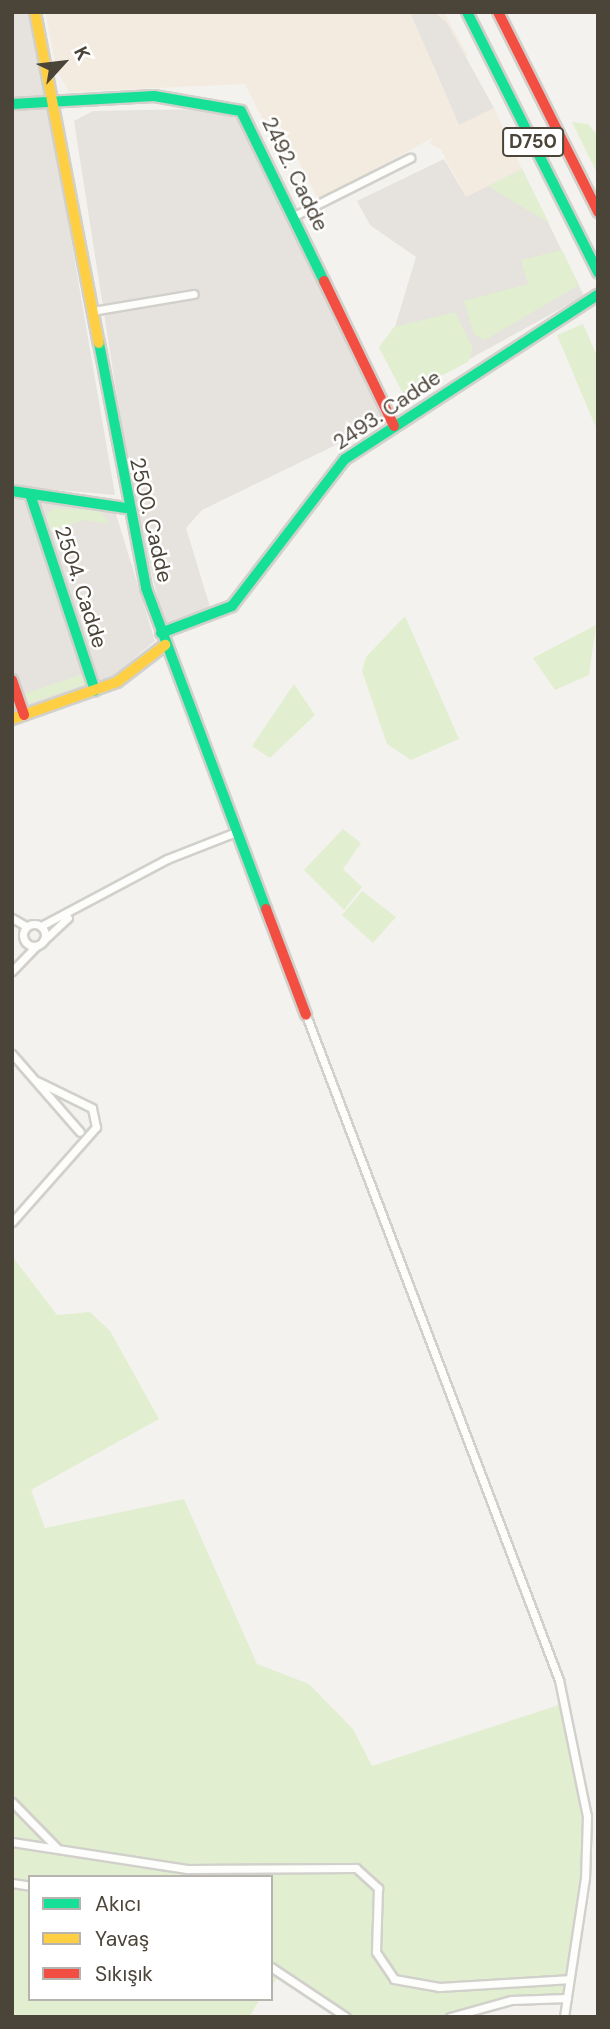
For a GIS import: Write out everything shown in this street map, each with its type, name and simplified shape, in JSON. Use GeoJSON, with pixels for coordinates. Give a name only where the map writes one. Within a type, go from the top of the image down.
{"type":"FeatureCollection","features":[{"type":"Feature","properties":{"kind":"main road","name":"2500. Cadde"},"geometry":{"type":"LineString","coordinates":[[36,12],[126,508],[161,633],[306,1014]]}},
{"type":"Feature","properties":{"kind":"main road","name":"D750"},"geometry":{"type":"LineString","coordinates":[[467,12],[598,273]]}},
{"type":"Feature","properties":{"kind":"main road","name":"D750"},"geometry":{"type":"LineString","coordinates":[[498,12],[598,212]]}},
{"type":"Feature","properties":{"kind":"main road","name":"2492. Cadde"},"geometry":{"type":"LineString","coordinates":[[12,104],[154,96],[233,106],[248,120],[394,426]]}},
{"type":"Feature","properties":{"kind":"main road","name":"2493. Cadde"},"geometry":{"type":"LineString","coordinates":[[161,633],[232,606],[337,468],[394,426],[596,300]]}},
{"type":"Feature","properties":{"kind":"main road"},"geometry":{"type":"LineString","coordinates":[[12,491],[126,508]]}},
{"type":"Feature","properties":{"kind":"main road","name":"2504. Cadde"},"geometry":{"type":"LineString","coordinates":[[30,494],[95,691]]}},
{"type":"Feature","properties":{"kind":"main road"},"geometry":{"type":"LineString","coordinates":[[12,719],[95,691],[166,645]]}},
{"type":"Feature","properties":{"kind":"main road"},"geometry":{"type":"LineString","coordinates":[[12,680],[24,715]]}},
{"type":"Feature","properties":{"kind":"street"},"geometry":{"type":"LineString","coordinates":[[294,216],[410,158]]}},
{"type":"Feature","properties":{"kind":"street"},"geometry":{"type":"LineString","coordinates":[[92,311],[194,294]]}},
{"type":"Feature","properties":{"kind":"street"},"geometry":{"type":"LineString","coordinates":[[12,923],[24,929],[41,926],[80,909],[167,859],[236,832]]}},
{"type":"Feature","properties":{"kind":"street"},"geometry":{"type":"LineString","coordinates":[[14,970],[40,943],[80,909]]}},
{"type":"Feature","properties":{"kind":"street"},"geometry":{"type":"LineString","coordinates":[[12,918],[24,929],[26,943],[14,970]]}},
{"type":"Feature","properties":{"kind":"street"},"geometry":{"type":"LineString","coordinates":[[40,943],[41,926]]}},
{"type":"Feature","properties":{"kind":"street"},"geometry":{"type":"LineString","coordinates":[[26,943],[40,943]]}},
{"type":"Feature","properties":{"kind":"street"},"geometry":{"type":"LineString","coordinates":[[306,1014],[559,1680],[587,1816],[584,1878],[564,2017]]}},
{"type":"Feature","properties":{"kind":"street"},"geometry":{"type":"LineString","coordinates":[[12,1054],[80,1132]]}},
{"type":"Feature","properties":{"kind":"street"},"geometry":{"type":"LineString","coordinates":[[12,1222],[96,1127],[92,1108],[37,1081]]}},
{"type":"Feature","properties":{"kind":"street"},"geometry":{"type":"LineString","coordinates":[[12,1802],[57,1848]]}},
{"type":"Feature","properties":{"kind":"street"},"geometry":{"type":"LineString","coordinates":[[12,1842],[187,1869],[356,1868],[378,1888],[376,1952],[394,1979],[439,1987],[568,1979]]}},
{"type":"Feature","properties":{"kind":"street"},"geometry":{"type":"LineString","coordinates":[[273,1968],[346,2017]]}},
{"type":"Feature","properties":{"kind":"street"},"geometry":{"type":"LineString","coordinates":[[450,2017],[511,2000],[567,1998]]}},
{"type":"Feature","properties":{"kind":"shaded area"},"geometry":{"type":"Polygon","coordinates":[[[12,12],[32,12],[115,495],[12,486],[12,12]]]}},
{"type":"Feature","properties":{"kind":"shaded area"},"geometry":{"type":"Polygon","coordinates":[[[45,12],[444,12],[468,56],[433,67],[459,124],[494,108],[522,169],[466,197],[441,150],[430,144],[432,138],[319,201],[276,117],[264,122],[245,84],[69,92],[57,71],[45,12]]]}},
{"type":"Feature","properties":{"kind":"shaded area"},"geometry":{"type":"Polygon","coordinates":[[[410,12],[434,12],[447,23],[494,108],[459,125],[410,12]]]}},
{"type":"Feature","properties":{"kind":"shaded area"},"geometry":{"type":"Polygon","coordinates":[[[30,21],[44,91],[12,94],[12,27],[30,21]]]}},
{"type":"Feature","properties":{"kind":"shaded area"},"geometry":{"type":"Polygon","coordinates":[[[210,109],[237,119],[247,130],[385,421],[202,510],[186,528],[210,607],[164,623],[133,499],[74,121],[93,111],[210,109]]]}},
{"type":"Feature","properties":{"kind":"shaded area"},"geometry":{"type":"Polygon","coordinates":[[[444,159],[466,197],[522,169],[584,296],[404,395],[379,347],[391,340],[416,257],[370,225],[357,201],[444,159]]]}},
{"type":"Feature","properties":{"kind":"shaded area"},"geometry":{"type":"Polygon","coordinates":[[[12,495],[115,511],[155,641],[104,683],[12,714],[12,495]]]}},
{"type":"Feature","properties":{"kind":"green space"},"geometry":{"type":"Polygon","coordinates":[[[572,122],[588,124],[598,136],[598,175],[572,122]]]}},
{"type":"Feature","properties":{"kind":"green space"},"geometry":{"type":"Polygon","coordinates":[[[522,169],[549,223],[488,186],[522,169]]]}},
{"type":"Feature","properties":{"kind":"green space"},"geometry":{"type":"Polygon","coordinates":[[[562,250],[579,285],[485,340],[474,334],[464,301],[528,284],[521,260],[562,250]]]}},
{"type":"Feature","properties":{"kind":"green space"},"geometry":{"type":"Polygon","coordinates":[[[455,312],[473,349],[468,362],[404,395],[379,347],[394,327],[455,312]]]}},
{"type":"Feature","properties":{"kind":"green space"},"geometry":{"type":"Polygon","coordinates":[[[583,324],[598,358],[597,430],[557,335],[583,324]]]}},
{"type":"Feature","properties":{"kind":"green space"},"geometry":{"type":"Polygon","coordinates":[[[53,508],[101,511],[110,524],[84,520],[51,532],[46,516],[53,508]]]}},
{"type":"Feature","properties":{"kind":"green space"},"geometry":{"type":"Polygon","coordinates":[[[405,616],[459,739],[411,760],[387,744],[362,671],[366,657],[405,616]]]}},
{"type":"Feature","properties":{"kind":"green space"},"geometry":{"type":"Polygon","coordinates":[[[596,625],[589,675],[555,690],[533,658],[596,625]]]}},
{"type":"Feature","properties":{"kind":"green space"},"geometry":{"type":"Polygon","coordinates":[[[83,674],[86,684],[25,705],[21,695],[83,674]]]}},
{"type":"Feature","properties":{"kind":"green space"},"geometry":{"type":"Polygon","coordinates":[[[294,684],[315,715],[270,758],[252,746],[294,684]]]}},
{"type":"Feature","properties":{"kind":"green space"},"geometry":{"type":"Polygon","coordinates":[[[343,829],[361,843],[343,869],[362,887],[344,910],[304,870],[343,829]]]}},
{"type":"Feature","properties":{"kind":"green space"},"geometry":{"type":"Polygon","coordinates":[[[362,891],[396,917],[373,943],[342,915],[362,891]]]}},
{"type":"Feature","properties":{"kind":"green space"},"geometry":{"type":"Polygon","coordinates":[[[12,1256],[57,1315],[90,1312],[110,1331],[159,1419],[31,1490],[45,1528],[184,1499],[257,1664],[309,1684],[353,1729],[372,1766],[565,1703],[587,1816],[567,1998],[511,2000],[450,2017],[346,2017],[282,1974],[273,1983],[273,1875],[28,1875],[28,2001],[259,2001],[249,2017],[12,2017],[12,1256]]]}},
{"type":"Feature","properties":{"kind":"traffic: fast"},"geometry":{"type":"LineString","coordinates":[[467,12],[598,273]]}},
{"type":"Feature","properties":{"kind":"traffic: fast"},"geometry":{"type":"LineString","coordinates":[[12,104],[154,96],[241,111],[324,281]]}},
{"type":"Feature","properties":{"kind":"traffic: fast"},"geometry":{"type":"LineString","coordinates":[[161,633],[232,606],[345,459],[598,295]]}},
{"type":"Feature","properties":{"kind":"traffic: fast"},"geometry":{"type":"LineString","coordinates":[[99,343],[146,588],[266,909]]}},
{"type":"Feature","properties":{"kind":"traffic: fast"},"geometry":{"type":"LineString","coordinates":[[12,491],[126,508]]}},
{"type":"Feature","properties":{"kind":"traffic: fast"},"geometry":{"type":"LineString","coordinates":[[30,494],[95,691]]}},
{"type":"Feature","properties":{"kind":"traffic: slow"},"geometry":{"type":"LineString","coordinates":[[35,12],[99,343]]}},
{"type":"Feature","properties":{"kind":"traffic: slow"},"geometry":{"type":"LineString","coordinates":[[12,719],[117,682],[165,645]]}},
{"type":"Feature","properties":{"kind":"traffic: jam"},"geometry":{"type":"LineString","coordinates":[[498,12],[598,212]]}},
{"type":"Feature","properties":{"kind":"traffic: jam"},"geometry":{"type":"LineString","coordinates":[[324,281],[394,426]]}},
{"type":"Feature","properties":{"kind":"traffic: jam"},"geometry":{"type":"LineString","coordinates":[[12,680],[24,715]]}},
{"type":"Feature","properties":{"kind":"traffic: jam"},"geometry":{"type":"LineString","coordinates":[[266,909],[306,1015]]}}]}
